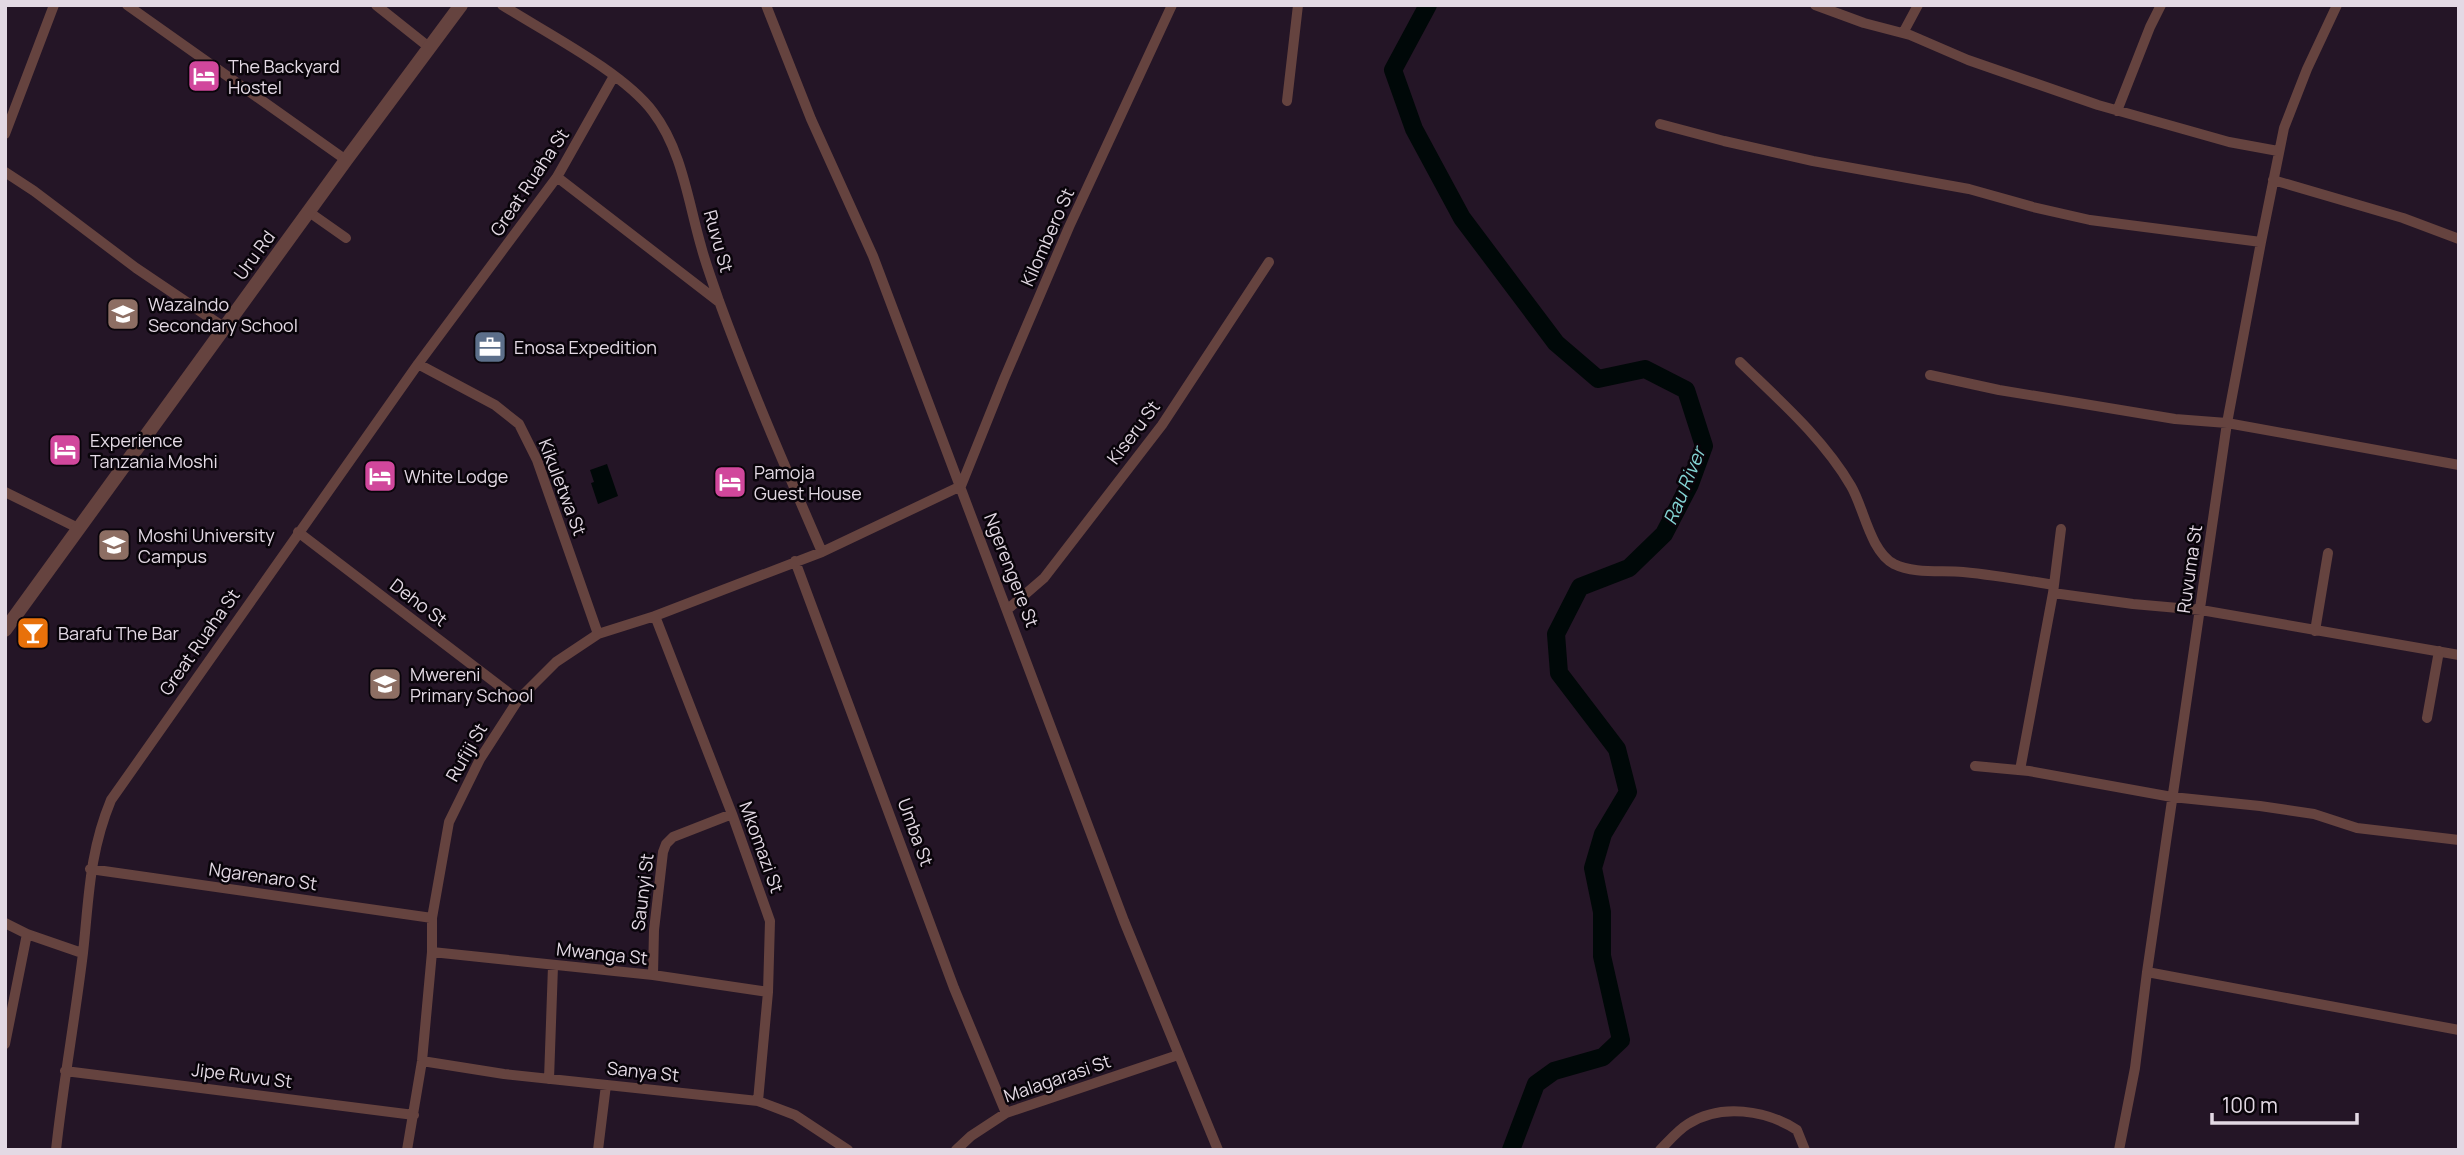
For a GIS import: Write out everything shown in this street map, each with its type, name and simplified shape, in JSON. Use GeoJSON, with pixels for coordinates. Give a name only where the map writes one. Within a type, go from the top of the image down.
{"type":"FeatureCollection","features":[{"type":"Feature","properties":{"kind":"street"},"geometry":{"type":"LineString","coordinates":[[5,134],[54,5]]}},
{"type":"Feature","properties":{"kind":"street"},"geometry":{"type":"LineString","coordinates":[[127,5],[346,160]]}},
{"type":"Feature","properties":{"kind":"street"},"geometry":{"type":"LineString","coordinates":[[376,5],[430,48]]}},
{"type":"Feature","properties":{"kind":"street","name":"Uru Rd"},"geometry":{"type":"LineString","coordinates":[[5,630],[461,5]]}},
{"type":"Feature","properties":{"kind":"street","name":"Ruvu St"},"geometry":{"type":"LineString","coordinates":[[502,5],[614,76],[651,109],[667,131],[719,302],[822,552]]}},
{"type":"Feature","properties":{"kind":"street","name":"Ngerengere St"},"geometry":{"type":"LineString","coordinates":[[766,5],[811,119],[873,256],[1124,921],[1218,1150]]}},
{"type":"Feature","properties":{"kind":"street","name":"Kilombero St"},"geometry":{"type":"LineString","coordinates":[[961,486],[1069,227],[1172,5]]}},
{"type":"Feature","properties":{"kind":"street"},"geometry":{"type":"LineString","coordinates":[[1287,101],[1298,5]]}},
{"type":"Feature","properties":{"kind":"street"},"geometry":{"type":"LineString","coordinates":[[1815,5],[1903,33],[1968,60],[2117,111],[2229,142],[2278,151]]}},
{"type":"Feature","properties":{"kind":"street"},"geometry":{"type":"LineString","coordinates":[[1903,33],[1918,5]]}},
{"type":"Feature","properties":{"kind":"street"},"geometry":{"type":"LineString","coordinates":[[2117,111],[2161,5]]}},
{"type":"Feature","properties":{"kind":"street","name":"Ruvuma St"},"geometry":{"type":"LineString","coordinates":[[2119,1150],[2135,1068],[2227,423],[2278,151],[2307,69],[2337,5]]}},
{"type":"Feature","properties":{"kind":"street","name":"Great Ruaha St"},"geometry":{"type":"LineString","coordinates":[[56,1150],[82,953],[90,869],[111,800],[418,364],[557,177],[614,76]]}},
{"type":"Feature","properties":{"kind":"street"},"geometry":{"type":"LineString","coordinates":[[1660,124],[1813,162],[1969,189],[2090,220],[2261,242]]}},
{"type":"Feature","properties":{"kind":"street"},"geometry":{"type":"LineString","coordinates":[[5,172],[136,268],[225,328]]}},
{"type":"Feature","properties":{"kind":"street"},"geometry":{"type":"LineString","coordinates":[[557,177],[719,302]]}},
{"type":"Feature","properties":{"kind":"street"},"geometry":{"type":"LineString","coordinates":[[2273,180],[2403,218],[2459,239]]}},
{"type":"Feature","properties":{"kind":"street"},"geometry":{"type":"LineString","coordinates":[[309,212],[346,239]]}},
{"type":"Feature","properties":{"kind":"street","name":"Kiseru St"},"geometry":{"type":"LineString","coordinates":[[1008,609],[1044,578],[1162,425],[1269,262]]}},
{"type":"Feature","properties":{"kind":"street"},"geometry":{"type":"LineString","coordinates":[[1740,362],[1802,422],[1852,486],[1885,558],[1906,568],[1963,572],[2133,604],[2201,610],[2459,655]]}},
{"type":"Feature","properties":{"kind":"street","name":"Kikuletwa St"},"geometry":{"type":"LineString","coordinates":[[418,364],[495,405],[519,424],[537,460],[598,634]]}},
{"type":"Feature","properties":{"kind":"street"},"geometry":{"type":"LineString","coordinates":[[1930,375],[1999,390],[2175,419],[2227,423],[2459,465]]}},
{"type":"Feature","properties":{"kind":"street","name":"Rufiji St"},"geometry":{"type":"LineString","coordinates":[[407,1150],[422,1061],[432,952],[432,918],[449,822],[480,759],[518,700],[556,662],[598,634],[655,616],[822,552],[961,486]]}},
{"type":"Feature","properties":{"kind":"street"},"geometry":{"type":"LineString","coordinates":[[5,492],[78,528]]}},
{"type":"Feature","properties":{"kind":"street"},"geometry":{"type":"LineString","coordinates":[[2020,770],[2053,589],[2060,529]]}},
{"type":"Feature","properties":{"kind":"street","name":"Deho St"},"geometry":{"type":"LineString","coordinates":[[298,532],[518,700]]}},
{"type":"Feature","properties":{"kind":"street"},"geometry":{"type":"LineString","coordinates":[[2315,631],[2328,553]]}},
{"type":"Feature","properties":{"kind":"street","name":"Umba St"},"geometry":{"type":"LineString","coordinates":[[795,561],[954,988],[1006,1114]]}},
{"type":"Feature","properties":{"kind":"street","name":"Mkomazi St"},"geometry":{"type":"LineString","coordinates":[[655,616],[732,814],[770,921],[768,992],[758,1101]]}},
{"type":"Feature","properties":{"kind":"street"},"geometry":{"type":"LineString","coordinates":[[2427,718],[2440,651]]}},
{"type":"Feature","properties":{"kind":"street"},"geometry":{"type":"LineString","coordinates":[[1975,766],[2020,770],[2172,797],[2314,814],[2357,828],[2459,840]]}},
{"type":"Feature","properties":{"kind":"street","name":"Saunyi St"},"geometry":{"type":"LineString","coordinates":[[653,975],[654,930],[666,844],[673,837],[732,814]]}},
{"type":"Feature","properties":{"kind":"street","name":"Ngarenaro St"},"geometry":{"type":"LineString","coordinates":[[90,869],[432,918]]}},
{"type":"Feature","properties":{"kind":"street"},"geometry":{"type":"LineString","coordinates":[[5,923],[27,934],[82,953]]}},
{"type":"Feature","properties":{"kind":"street"},"geometry":{"type":"LineString","coordinates":[[5,1044],[27,934]]}},
{"type":"Feature","properties":{"kind":"street","name":"Mwanga St"},"geometry":{"type":"LineString","coordinates":[[432,952],[653,975],[768,992]]}},
{"type":"Feature","properties":{"kind":"street"},"geometry":{"type":"LineString","coordinates":[[549,1079],[553,966]]}},
{"type":"Feature","properties":{"kind":"street"},"geometry":{"type":"LineString","coordinates":[[2147,972],[2459,1030]]}},
{"type":"Feature","properties":{"kind":"street","name":"Malagarasi St"},"geometry":{"type":"LineString","coordinates":[[956,1150],[971,1136],[1006,1114],[1178,1055]]}},
{"type":"Feature","properties":{"kind":"street","name":"Sanya St"},"geometry":{"type":"LineString","coordinates":[[422,1061],[549,1079],[758,1101],[795,1115],[848,1150]]}},
{"type":"Feature","properties":{"kind":"street","name":"Jipe Ruvu St"},"geometry":{"type":"LineString","coordinates":[[65,1071],[414,1115]]}},
{"type":"Feature","properties":{"kind":"street"},"geometry":{"type":"LineString","coordinates":[[598,1150],[607,1085]]}},
{"type":"Feature","properties":{"kind":"street"},"geometry":{"type":"LineString","coordinates":[[1660,1150],[1689,1123],[1729,1112],[1749,1111],[1767,1115],[1797,1130],[1805,1150]]}},
{"type":"Feature","properties":{"kind":"shaded area"},"geometry":{"type":"Polygon","coordinates":[[[607,464],[618,496],[598,504],[590,470],[607,464]]]}},
{"type":"Feature","properties":{"kind":"waterway","name":"Rau River"},"geometry":{"type":"LineString","coordinates":[[1428,5],[1393,70],[1414,129],[1462,218],[1556,343],[1598,379],[1645,369],[1686,390],[1704,446],[1690,484],[1664,534],[1629,568],[1580,587],[1556,634],[1559,673],[1617,749],[1628,792],[1603,834],[1593,868],[1602,912],[1602,956],[1621,1040],[1603,1057],[1554,1071],[1536,1084],[1511,1150]]}},
{"type":"Feature","properties":{"kind":"place","name":"The Backyard Hostel"},"geometry":{"type":"Point","coordinates":[204,76]}},
{"type":"Feature","properties":{"kind":"place","name":"Wazalndo Secondary School"},"geometry":{"type":"Point","coordinates":[123,314]}},
{"type":"Feature","properties":{"kind":"place","name":"Enosa Expedition"},"geometry":{"type":"Point","coordinates":[490,347]}},
{"type":"Feature","properties":{"kind":"place","name":"Experience Tanzania Moshi"},"geometry":{"type":"Point","coordinates":[65,450]}},
{"type":"Feature","properties":{"kind":"place","name":"White Lodge"},"geometry":{"type":"Point","coordinates":[380,476]}},
{"type":"Feature","properties":{"kind":"place","name":"Pamoja Guest House"},"geometry":{"type":"Point","coordinates":[730,482]}},
{"type":"Feature","properties":{"kind":"place","name":"Moshi University Campus"},"geometry":{"type":"Point","coordinates":[114,545]}},
{"type":"Feature","properties":{"kind":"place","name":"Barafu The Bar"},"geometry":{"type":"Point","coordinates":[33,633]}},
{"type":"Feature","properties":{"kind":"place","name":"Mwereni Primary School"},"geometry":{"type":"Point","coordinates":[385,684]}}]}
